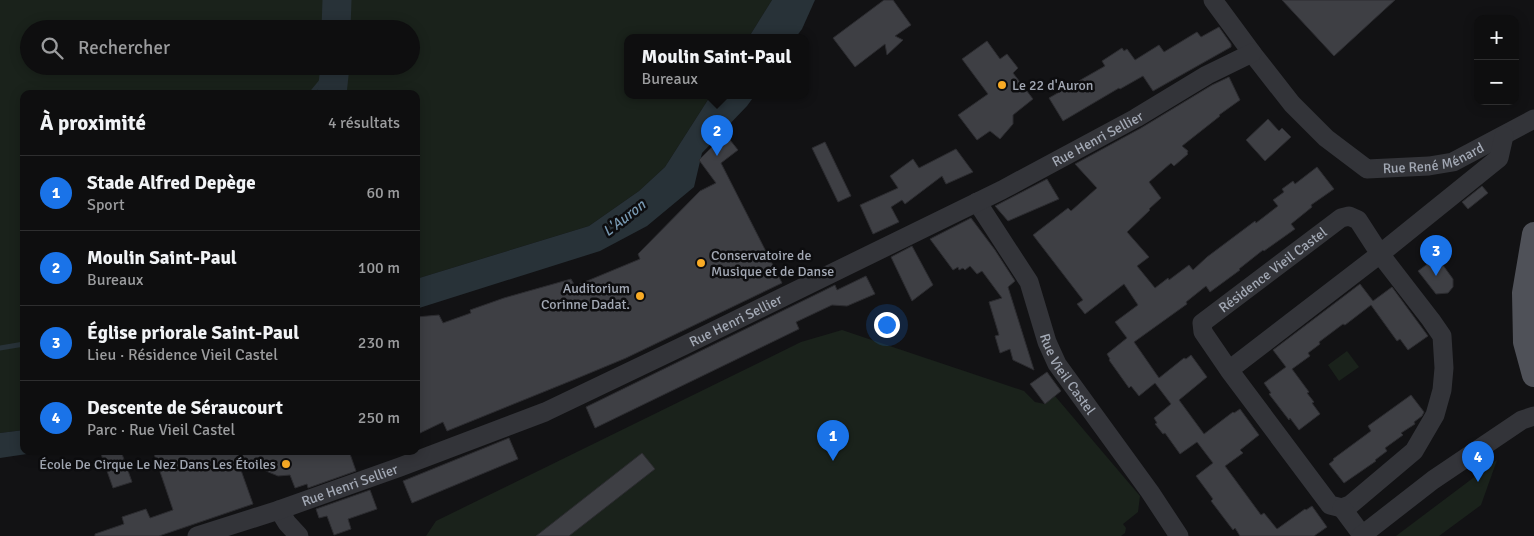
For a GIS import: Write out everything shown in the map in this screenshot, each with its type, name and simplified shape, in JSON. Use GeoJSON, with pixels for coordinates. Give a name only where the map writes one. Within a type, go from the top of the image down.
{"type":"FeatureCollection","features":[{"type":"Feature","properties":{"kind":"main road"},"geometry":{"type":"LineString","coordinates":[[1534,234],[1524,293],[1525,342],[1534,375]]}},
{"type":"Feature","properties":{"kind":"street","name":"Rue René Ménard"},"geometry":{"type":"LineString","coordinates":[[1213,0],[1296,108],[1326,138],[1367,169],[1428,166],[1453,162],[1534,119]]}},
{"type":"Feature","properties":{"kind":"street","name":"Rue Henri Sellier"},"geometry":{"type":"LineString","coordinates":[[197,536],[400,467],[545,412],[977,202],[1061,159],[1136,118],[1207,75],[1252,53]]}},
{"type":"Feature","properties":{"kind":"street"},"geometry":{"type":"LineString","coordinates":[[1229,370],[1380,254],[1499,158],[1504,136]]}},
{"type":"Feature","properties":{"kind":"street","name":"Rue Vieil Castel"},"geometry":{"type":"LineString","coordinates":[[977,202],[1029,282],[1047,342],[1057,364],[1150,492],[1179,536]]}},
{"type":"Feature","properties":{"kind":"street","name":"Résidence Vieil Castel"},"geometry":{"type":"LineString","coordinates":[[1342,508],[1350,504],[1414,451],[1435,415],[1442,390],[1444,368],[1442,336],[1380,254],[1358,220],[1349,216],[1341,218],[1202,323],[1203,332],[1229,370],[1330,505],[1342,508],[1362,535]]}},
{"type":"Feature","properties":{"kind":"street"},"geometry":{"type":"LineString","coordinates":[[1362,535],[1432,480],[1522,420],[1534,416]]}},
{"type":"Feature","properties":{"kind":"street"},"geometry":{"type":"LineString","coordinates":[[278,510],[299,536]]}},
{"type":"Feature","properties":{"kind":"shaded area"},"geometry":{"type":"Polygon","coordinates":[[[0,0],[772,0],[751,34],[624,34],[624,99],[708,99],[665,167],[639,191],[589,226],[420,278],[420,90],[20,90],[20,430],[0,433],[0,0]]]}},
{"type":"Feature","properties":{"kind":"shaded area"},"geometry":{"type":"Polygon","coordinates":[[[842,330],[1024,391],[1035,402],[1045,404],[1055,396],[1140,496],[1138,512],[1123,524],[1126,528],[1125,533],[1121,536],[426,536],[436,521],[801,342],[842,330]]]}},
{"type":"Feature","properties":{"kind":"shaded area"},"geometry":{"type":"Polygon","coordinates":[[[1347,351],[1359,367],[1339,381],[1328,365],[1347,351]]]}},
{"type":"Feature","properties":{"kind":"shaded area"},"geometry":{"type":"Polygon","coordinates":[[[1497,460],[1481,505],[1439,536],[1396,536],[1497,460]]]}},
{"type":"Feature","properties":{"kind":"water"},"geometry":{"type":"Polygon","coordinates":[[[772,0],[815,0],[798,34],[751,34],[772,0]]]}},
{"type":"Feature","properties":{"kind":"water","name":"L'Auron"},"geometry":{"type":"Polygon","coordinates":[[[708,99],[752,99],[702,153],[694,187],[647,226],[600,251],[420,308],[420,278],[589,226],[639,191],[665,167],[708,99]]]}},
{"type":"Feature","properties":{"kind":"water"},"geometry":{"type":"Polygon","coordinates":[[[20,430],[20,455],[0,458],[0,433],[20,430]]]}},
{"type":"Feature","properties":{"kind":"building"},"geometry":{"type":"Polygon","coordinates":[[[884,0],[893,0],[911,25],[895,36],[903,40],[887,55],[885,44],[855,67],[833,38],[884,0]]]}},
{"type":"Feature","properties":{"kind":"building"},"geometry":{"type":"Polygon","coordinates":[[[1282,0],[1395,0],[1334,56],[1282,0]]]}},
{"type":"Feature","properties":{"kind":"building"},"geometry":{"type":"Polygon","coordinates":[[[1219,27],[1231,44],[1231,47],[1153,91],[1143,76],[1063,121],[1049,98],[1105,66],[1102,61],[1122,48],[1124,51],[1127,49],[1135,60],[1159,45],[1164,52],[1197,32],[1201,37],[1219,27]]]}},
{"type":"Feature","properties":{"kind":"building","name":"Le 22 d'Auron"},"geometry":{"type":"Polygon","coordinates":[[[987,41],[1000,59],[1007,54],[1018,68],[1013,73],[1033,99],[1013,115],[1013,124],[1000,139],[990,131],[977,140],[958,115],[988,94],[962,59],[987,41]]]}},
{"type":"Feature","properties":{"kind":"building"},"geometry":{"type":"Polygon","coordinates":[[[1229,77],[1240,100],[1182,146],[1188,151],[1188,154],[1174,166],[1171,163],[1149,182],[1161,198],[1127,232],[1149,257],[1137,266],[1155,288],[1189,265],[1193,270],[1207,257],[1255,221],[1256,223],[1278,206],[1273,200],[1284,192],[1282,189],[1293,181],[1295,184],[1317,167],[1334,189],[1311,205],[1312,207],[1291,224],[1295,229],[1263,250],[1210,292],[1206,286],[1186,302],[1187,304],[1134,342],[1159,378],[1184,358],[1186,359],[1191,355],[1207,377],[1179,400],[1204,434],[1233,412],[1240,409],[1259,435],[1240,450],[1243,453],[1225,466],[1261,515],[1264,513],[1277,529],[1312,506],[1327,527],[1314,536],[1240,536],[1235,528],[1233,530],[1211,501],[1213,499],[1196,476],[1213,463],[1197,442],[1180,454],[1165,433],[1163,434],[1155,424],[1157,423],[1154,418],[1171,404],[1155,383],[1139,396],[1131,386],[1129,388],[1109,360],[1107,354],[1127,338],[1115,322],[1138,305],[1124,284],[1085,314],[1077,304],[1083,300],[1033,235],[1068,208],[1071,211],[1097,188],[1075,164],[1229,77]]]}},
{"type":"Feature","properties":{"kind":"building"},"geometry":{"type":"Polygon","coordinates":[[[1268,119],[1279,131],[1282,128],[1291,137],[1265,161],[1246,140],[1268,119]]]}},
{"type":"Feature","properties":{"kind":"building"},"geometry":{"type":"Polygon","coordinates":[[[726,135],[738,150],[721,163],[782,283],[626,358],[447,431],[443,422],[420,433],[420,317],[439,315],[443,323],[471,313],[470,310],[504,298],[571,279],[575,286],[640,259],[638,254],[700,191],[716,183],[699,160],[726,135]]]}},
{"type":"Feature","properties":{"kind":"building"},"geometry":{"type":"Polygon","coordinates":[[[825,142],[851,196],[838,202],[812,148],[825,142]]]}},
{"type":"Feature","properties":{"kind":"building"},"geometry":{"type":"Polygon","coordinates":[[[956,149],[973,172],[946,184],[942,176],[905,204],[902,200],[891,207],[899,222],[873,234],[860,205],[898,188],[890,176],[913,159],[919,168],[956,149]]]}},
{"type":"Feature","properties":{"kind":"building"},"geometry":{"type":"Polygon","coordinates":[[[1047,179],[1059,199],[1008,221],[995,206],[1047,179]]]}},
{"type":"Feature","properties":{"kind":"building"},"geometry":{"type":"Polygon","coordinates":[[[1482,186],[1488,193],[1468,209],[1462,202],[1482,186]]]}},
{"type":"Feature","properties":{"kind":"building"},"geometry":{"type":"Polygon","coordinates":[[[971,218],[1015,281],[1008,287],[1034,370],[1013,360],[1010,349],[1000,353],[995,336],[999,335],[989,302],[1002,298],[982,271],[977,274],[970,266],[965,270],[963,268],[959,270],[958,267],[953,270],[930,239],[971,218]]]}},
{"type":"Feature","properties":{"kind":"building"},"geometry":{"type":"Polygon","coordinates":[[[912,246],[933,285],[912,301],[891,257],[912,246]]]}},
{"type":"Feature","properties":{"kind":"building"},"geometry":{"type":"Polygon","coordinates":[[[1437,257],[1453,279],[1453,287],[1448,293],[1436,294],[1418,271],[1437,257]]]}},
{"type":"Feature","properties":{"kind":"building"},"geometry":{"type":"Polygon","coordinates":[[[866,276],[875,294],[847,306],[832,305],[796,322],[799,329],[595,428],[586,407],[835,285],[837,290],[866,276]]]}},
{"type":"Feature","properties":{"kind":"building"},"geometry":{"type":"Polygon","coordinates":[[[1360,284],[1373,301],[1392,287],[1428,336],[1408,350],[1400,339],[1397,341],[1371,305],[1345,325],[1343,324],[1319,342],[1320,344],[1308,353],[1310,356],[1292,369],[1309,392],[1307,393],[1314,402],[1312,403],[1320,414],[1299,430],[1269,394],[1271,393],[1264,383],[1286,367],[1273,350],[1360,284]]]}},
{"type":"Feature","properties":{"kind":"building"},"geometry":{"type":"Polygon","coordinates":[[[1047,372],[1061,391],[1045,404],[1030,384],[1047,372]]]}},
{"type":"Feature","properties":{"kind":"building"},"geometry":{"type":"Polygon","coordinates":[[[1411,395],[1424,412],[1422,416],[1414,422],[1415,424],[1401,433],[1403,435],[1385,448],[1387,451],[1376,461],[1344,483],[1329,464],[1371,431],[1368,426],[1411,395]]]}},
{"type":"Feature","properties":{"kind":"building"},"geometry":{"type":"Polygon","coordinates":[[[509,438],[518,459],[412,503],[403,481],[509,438]]]}},
{"type":"Feature","properties":{"kind":"building"},"geometry":{"type":"Polygon","coordinates":[[[642,453],[655,469],[569,536],[536,536],[642,453]]]}},
{"type":"Feature","properties":{"kind":"building"},"geometry":{"type":"Polygon","coordinates":[[[101,455],[122,455],[132,482],[113,488],[101,455]]]}},
{"type":"Feature","properties":{"kind":"building"},"geometry":{"type":"Polygon","coordinates":[[[154,455],[350,455],[356,471],[308,488],[307,484],[295,488],[290,475],[278,476],[237,459],[253,504],[159,536],[95,536],[95,534],[124,524],[122,517],[146,509],[150,518],[173,510],[154,455]]]}},
{"type":"Feature","properties":{"kind":"building"},"geometry":{"type":"Polygon","coordinates":[[[370,490],[377,509],[348,519],[351,529],[334,535],[327,516],[319,518],[316,509],[370,490]]]}},
{"type":"Feature","properties":{"kind":"waterway"},"geometry":{"type":"LineString","coordinates":[[336,20],[337,0]]}},
{"type":"Feature","properties":{"kind":"waterway"},"geometry":{"type":"LineString","coordinates":[[314,90],[327,75]]}},
{"type":"Feature","properties":{"kind":"waterway"},"geometry":{"type":"LineString","coordinates":[[332,90],[334,75]]}},
{"type":"Feature","properties":{"kind":"waterway"},"geometry":{"type":"LineString","coordinates":[[0,348],[20,345]]}},
{"type":"Feature","properties":{"kind":"place","name":"Le 22 d'Auron"},"geometry":{"type":"Point","coordinates":[1002,85]}},
{"type":"Feature","properties":{"kind":"place","name":"Moulin Saint-Paul"},"geometry":{"type":"Point","coordinates":[717,156]}},
{"type":"Feature","properties":{"kind":"place","name":"Conservatoire de Musique et de Danse"},"geometry":{"type":"Point","coordinates":[701,263]}},
{"type":"Feature","properties":{"kind":"place","name":"Église priorale Saint-Paul"},"geometry":{"type":"Point","coordinates":[1436,276]}},
{"type":"Feature","properties":{"kind":"place","name":"Auditorium Corinne Dadat."},"geometry":{"type":"Point","coordinates":[640,296]}},
{"type":"Feature","properties":{"kind":"place","name":"Stade Alfred Depège"},"geometry":{"type":"Point","coordinates":[833,461]}},
{"type":"Feature","properties":{"kind":"place","name":"École De Cirque Le Nez Dans Les Étoiles"},"geometry":{"type":"Point","coordinates":[286,464]}},
{"type":"Feature","properties":{"kind":"place","name":"Descente de Séraucourt"},"geometry":{"type":"Point","coordinates":[1478,482]}}]}
